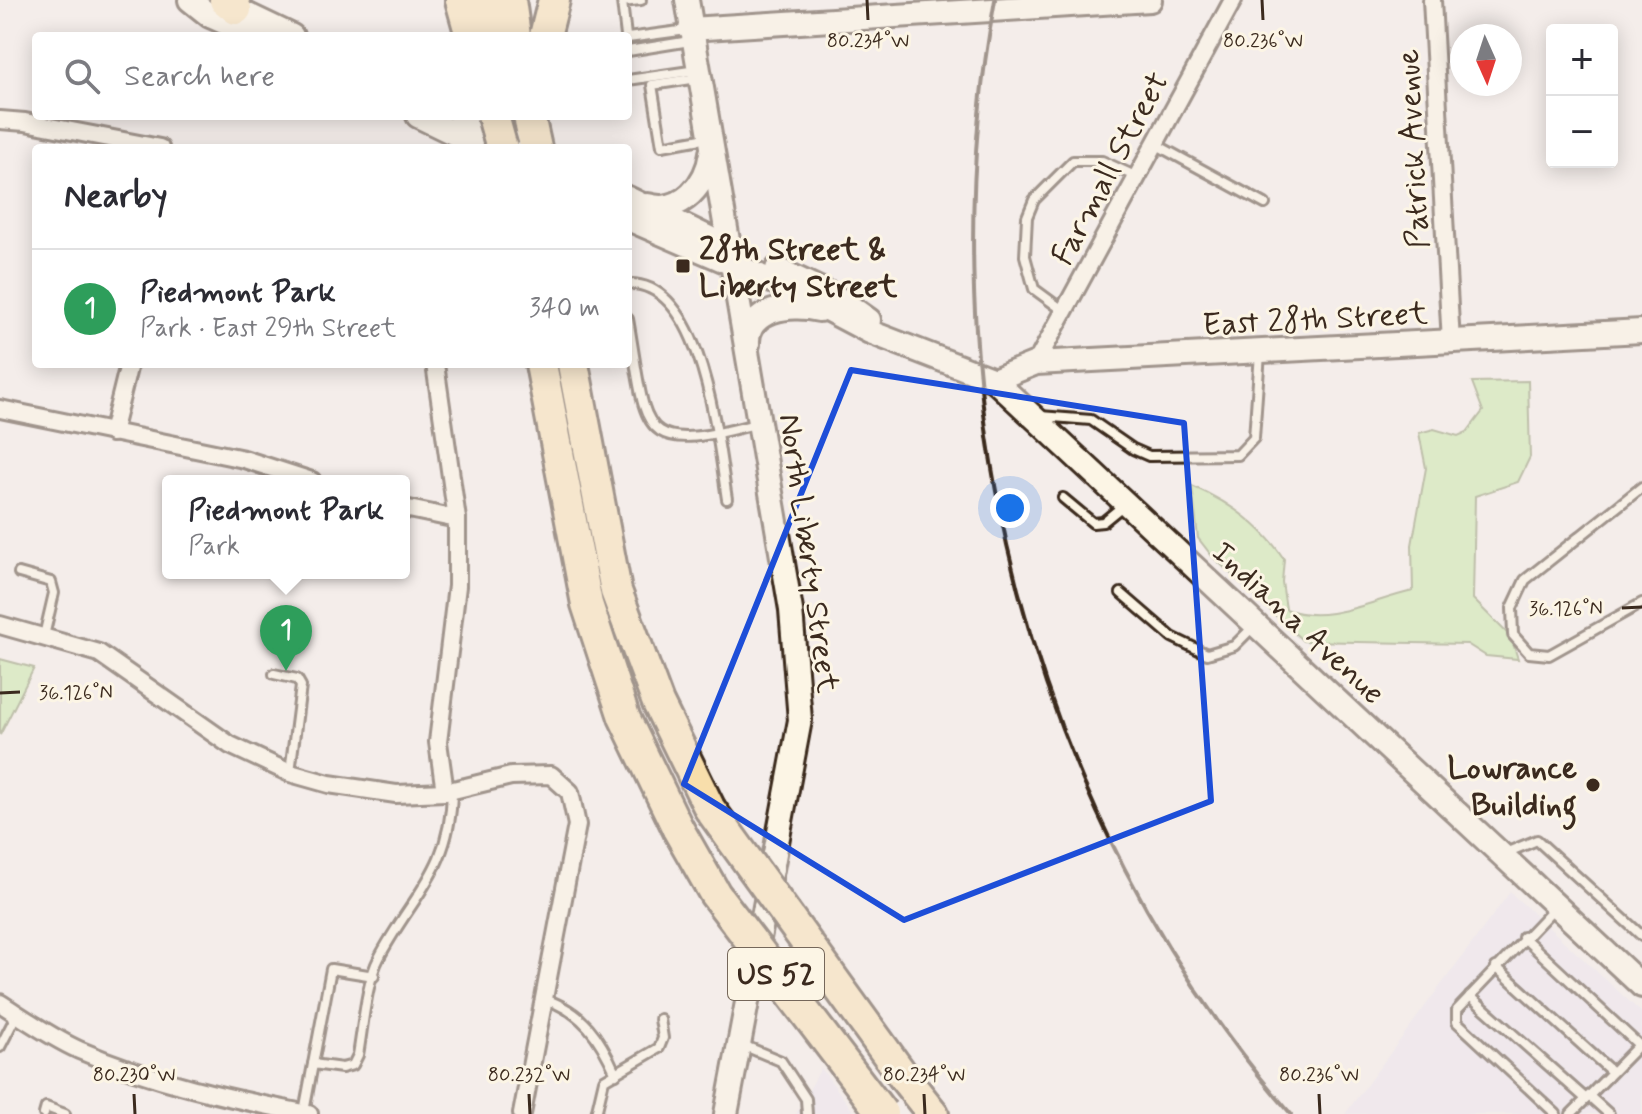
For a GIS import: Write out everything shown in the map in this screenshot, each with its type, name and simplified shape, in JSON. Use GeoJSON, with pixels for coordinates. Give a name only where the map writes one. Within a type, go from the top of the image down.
{"type":"FeatureCollection","features":[{"type":"Feature","properties":{"kind":"highway"},"geometry":{"type":"LineString","coordinates":[[461,0],[470,32]]}},
{"type":"Feature","properties":{"kind":"highway"},"geometry":{"type":"LineString","coordinates":[[485,0],[489,32]]}},
{"type":"Feature","properties":{"kind":"highway"},"geometry":{"type":"LineString","coordinates":[[510,0],[514,32]]}},
{"type":"Feature","properties":{"kind":"highway"},"geometry":{"type":"LineString","coordinates":[[546,32],[554,0]]}},
{"type":"Feature","properties":{"kind":"highway"},"geometry":{"type":"LineString","coordinates":[[494,120],[503,144]]}},
{"type":"Feature","properties":{"kind":"highway"},"geometry":{"type":"LineString","coordinates":[[502,120],[504,144]]}},
{"type":"Feature","properties":{"kind":"highway"},"geometry":{"type":"LineString","coordinates":[[530,120],[535,144]]}},
{"type":"Feature","properties":{"kind":"highway"},"geometry":{"type":"LineString","coordinates":[[541,120],[544,144]]}},
{"type":"Feature","properties":{"kind":"highway","name":"US 52"},"geometry":{"type":"LineString","coordinates":[[542,368],[587,604],[624,717],[678,829],[715,894],[882,1114]]}},
{"type":"Feature","properties":{"kind":"highway","name":"US 52"},"geometry":{"type":"LineString","coordinates":[[574,368],[616,591],[658,703],[710,809],[933,1114]]}},
{"type":"Feature","properties":{"kind":"main road"},"geometry":{"type":"LineString","coordinates":[[190,0],[210,16],[246,32]]}},
{"type":"Feature","properties":{"kind":"main road","name":"North Liberty Street"},"geometry":{"type":"LineString","coordinates":[[687,0],[791,610],[800,720],[726,1114]]}},
{"type":"Feature","properties":{"kind":"main road"},"geometry":{"type":"LineString","coordinates":[[691,35],[1150,0]]}},
{"type":"Feature","properties":{"kind":"main road"},"geometry":{"type":"LineString","coordinates":[[226,3],[284,32]]}},
{"type":"Feature","properties":{"kind":"main road"},"geometry":{"type":"LineString","coordinates":[[426,120],[476,144]]}},
{"type":"Feature","properties":{"kind":"main road"},"geometry":{"type":"LineString","coordinates":[[468,120],[516,144]]}},
{"type":"Feature","properties":{"kind":"main road"},"geometry":{"type":"LineString","coordinates":[[632,206],[657,208],[688,197],[706,177],[711,143]]}},
{"type":"Feature","properties":{"kind":"main road"},"geometry":{"type":"LineString","coordinates":[[632,207],[731,255],[870,332],[892,338]]}},
{"type":"Feature","properties":{"kind":"main road"},"geometry":{"type":"LineString","coordinates":[[731,255],[824,290],[892,338]]}},
{"type":"Feature","properties":{"kind":"main road"},"geometry":{"type":"LineString","coordinates":[[749,357],[747,331],[751,323],[773,311],[798,307],[837,315]]}},
{"type":"Feature","properties":{"kind":"main road","name":"East 28th Street"},"geometry":{"type":"LineString","coordinates":[[994,380],[1036,363],[1642,331]]}},
{"type":"Feature","properties":{"kind":"main road","name":"Indiana Avenue"},"geometry":{"type":"LineString","coordinates":[[892,338],[994,380],[1642,986]]}},
{"type":"Feature","properties":{"kind":"street","name":"Farmall Street"},"geometry":{"type":"LineString","coordinates":[[1036,363],[1233,0]]}},
{"type":"Feature","properties":{"kind":"street","name":"Patrick Avenue"},"geometry":{"type":"LineString","coordinates":[[1432,0],[1451,343]]}},
{"type":"Feature","properties":{"kind":"street"},"geometry":{"type":"LineString","coordinates":[[0,120],[139,144]]}},
{"type":"Feature","properties":{"kind":"street"},"geometry":{"type":"LineString","coordinates":[[112,433],[128,368]]}},
{"type":"Feature","properties":{"kind":"street"},"geometry":{"type":"LineString","coordinates":[[436,368],[457,519],[457,586],[438,742],[448,791]]}},
{"type":"Feature","properties":{"kind":"street"},"geometry":{"type":"LineString","coordinates":[[0,409],[244,459],[293,475]]}},
{"type":"Feature","properties":{"kind":"street"},"geometry":{"type":"LineString","coordinates":[[410,509],[457,519]]}},
{"type":"Feature","properties":{"kind":"street"},"geometry":{"type":"LineString","coordinates":[[0,625],[99,653],[230,745],[290,773],[329,784],[396,794],[448,791],[537,773],[557,777],[570,792],[577,825],[522,1114]]}},
{"type":"Feature","properties":{"kind":"street"},"geometry":{"type":"LineString","coordinates":[[0,1003],[77,1049],[156,1078],[237,1100],[306,1113]]}},
{"type":"Feature","properties":{"kind":"lane"},"geometry":{"type":"LineString","coordinates":[[626,32],[622,2],[641,0]]}},
{"type":"Feature","properties":{"kind":"lane"},"geometry":{"type":"LineString","coordinates":[[632,37],[691,35]]}},
{"type":"Feature","properties":{"kind":"lane"},"geometry":{"type":"LineString","coordinates":[[632,50],[691,35]]}},
{"type":"Feature","properties":{"kind":"lane"},"geometry":{"type":"LineString","coordinates":[[632,80],[698,74]]}},
{"type":"Feature","properties":{"kind":"lane"},"geometry":{"type":"LineString","coordinates":[[698,74],[652,85],[662,146],[711,143]]}},
{"type":"Feature","properties":{"kind":"lane"},"geometry":{"type":"LineString","coordinates":[[1155,143],[1265,204]]}},
{"type":"Feature","properties":{"kind":"lane"},"geometry":{"type":"LineString","coordinates":[[1064,311],[1034,289],[1025,256],[1027,217],[1034,200],[1073,161],[1102,161],[1137,177]]}},
{"type":"Feature","properties":{"kind":"lane"},"geometry":{"type":"LineString","coordinates":[[632,284],[646,286],[668,298],[684,322],[697,354],[727,499]]}},
{"type":"Feature","properties":{"kind":"lane"},"geometry":{"type":"LineString","coordinates":[[632,340],[646,412],[653,429],[666,437],[680,438],[716,434],[760,423]]}},
{"type":"Feature","properties":{"kind":"lane"},"geometry":{"type":"LineString","coordinates":[[1033,417],[1076,416],[1091,420],[1149,456],[1238,455],[1254,438],[1260,352]]}},
{"type":"Feature","properties":{"kind":"lane"},"geometry":{"type":"LineString","coordinates":[[1642,487],[1525,580],[1512,608],[1513,635],[1529,653],[1549,655],[1642,603]]}},
{"type":"Feature","properties":{"kind":"lane"},"geometry":{"type":"LineString","coordinates":[[1063,498],[1093,523],[1103,522],[1126,503]]}},
{"type":"Feature","properties":{"kind":"lane"},"geometry":{"type":"LineString","coordinates":[[19,573],[51,582],[54,593],[44,636]]}},
{"type":"Feature","properties":{"kind":"lane"},"geometry":{"type":"LineString","coordinates":[[1121,593],[1172,637],[1207,654],[1234,646],[1256,625]]}},
{"type":"Feature","properties":{"kind":"lane"},"geometry":{"type":"LineString","coordinates":[[274,674],[297,679],[301,686],[290,773]]}},
{"type":"Feature","properties":{"kind":"lane"},"geometry":{"type":"LineString","coordinates":[[313,1064],[342,1068],[353,1065],[358,1055],[377,962],[443,855],[452,819],[448,791]]}},
{"type":"Feature","properties":{"kind":"lane"},"geometry":{"type":"LineString","coordinates":[[1502,855],[1537,840],[1642,936]]}},
{"type":"Feature","properties":{"kind":"lane"},"geometry":{"type":"LineString","coordinates":[[1556,906],[1523,937],[1457,1010],[1457,1022],[1556,1114]]}},
{"type":"Feature","properties":{"kind":"lane"},"geometry":{"type":"LineString","coordinates":[[1523,937],[1641,1046],[1571,1114]]}},
{"type":"Feature","properties":{"kind":"lane"},"geometry":{"type":"LineString","coordinates":[[1496,967],[1612,1072]]}},
{"type":"Feature","properties":{"kind":"lane"},"geometry":{"type":"LineString","coordinates":[[306,1113],[331,969],[374,976]]}},
{"type":"Feature","properties":{"kind":"lane"},"geometry":{"type":"LineString","coordinates":[[1470,996],[1586,1099]]}},
{"type":"Feature","properties":{"kind":"lane"},"geometry":{"type":"LineString","coordinates":[[544,999],[562,1005],[581,1017],[602,1043],[616,1074]]}},
{"type":"Feature","properties":{"kind":"lane"},"geometry":{"type":"LineString","coordinates":[[0,1047],[17,1014]]}},
{"type":"Feature","properties":{"kind":"lane"},"geometry":{"type":"LineString","coordinates":[[596,1114],[604,1080],[659,1048],[663,1038],[660,1019]]}},
{"type":"Feature","properties":{"kind":"lane"},"geometry":{"type":"LineString","coordinates":[[739,1044],[781,1061],[806,1099],[807,1114]]}},
{"type":"Feature","properties":{"kind":"lane"},"geometry":{"type":"LineString","coordinates":[[1586,1099],[1589,1096],[1609,1114]]}},
{"type":"Feature","properties":{"kind":"lane"},"geometry":{"type":"LineString","coordinates":[[44,1114],[46,1107],[65,1114]]}},
{"type":"Feature","properties":{"kind":"highlighted area"},"geometry":{"type":"Polygon","coordinates":[[[851,370],[1184,423],[1211,801],[904,920],[684,784],[851,370]]]}},
{"type":"Feature","properties":{"kind":"shaded area"},"geometry":{"type":"Polygon","coordinates":[[[1510,892],[1642,1013],[1642,1114],[1345,1114],[1510,892]]]}},
{"type":"Feature","properties":{"kind":"shaded area"},"geometry":{"type":"Polygon","coordinates":[[[821,1068],[853,1111],[853,1114],[796,1114],[821,1068]]]}},
{"type":"Feature","properties":{"kind":"green space"},"geometry":{"type":"Polygon","coordinates":[[[1528,381],[1530,457],[1518,482],[1475,496],[1473,599],[1511,637],[1518,659],[1486,656],[1467,644],[1303,641],[1212,556],[1198,538],[1192,486],[1244,516],[1275,547],[1284,559],[1282,582],[1286,609],[1302,613],[1333,613],[1413,591],[1412,545],[1426,468],[1419,433],[1434,429],[1458,436],[1467,432],[1483,411],[1472,382],[1528,381]]]}},
{"type":"Feature","properties":{"kind":"green space"},"geometry":{"type":"Polygon","coordinates":[[[0,659],[34,668],[0,735],[0,659]]]}},
{"type":"Feature","properties":{"kind":"railway"},"geometry":{"type":"LineString","coordinates":[[995,0],[976,147],[974,296],[988,444],[1018,590],[1064,732],[1125,868],[1200,996],[1291,1114]]}},
{"type":"Feature","properties":{"kind":"place","name":"28th Street & Liberty Street"},"geometry":{"type":"Point","coordinates":[683,266]}},
{"type":"Feature","properties":{"kind":"place","name":"Piedmont Park"},"geometry":{"type":"Point","coordinates":[286,671]}},
{"type":"Feature","properties":{"kind":"place","name":"Lowrance Building"},"geometry":{"type":"Point","coordinates":[1593,785]}}]}
